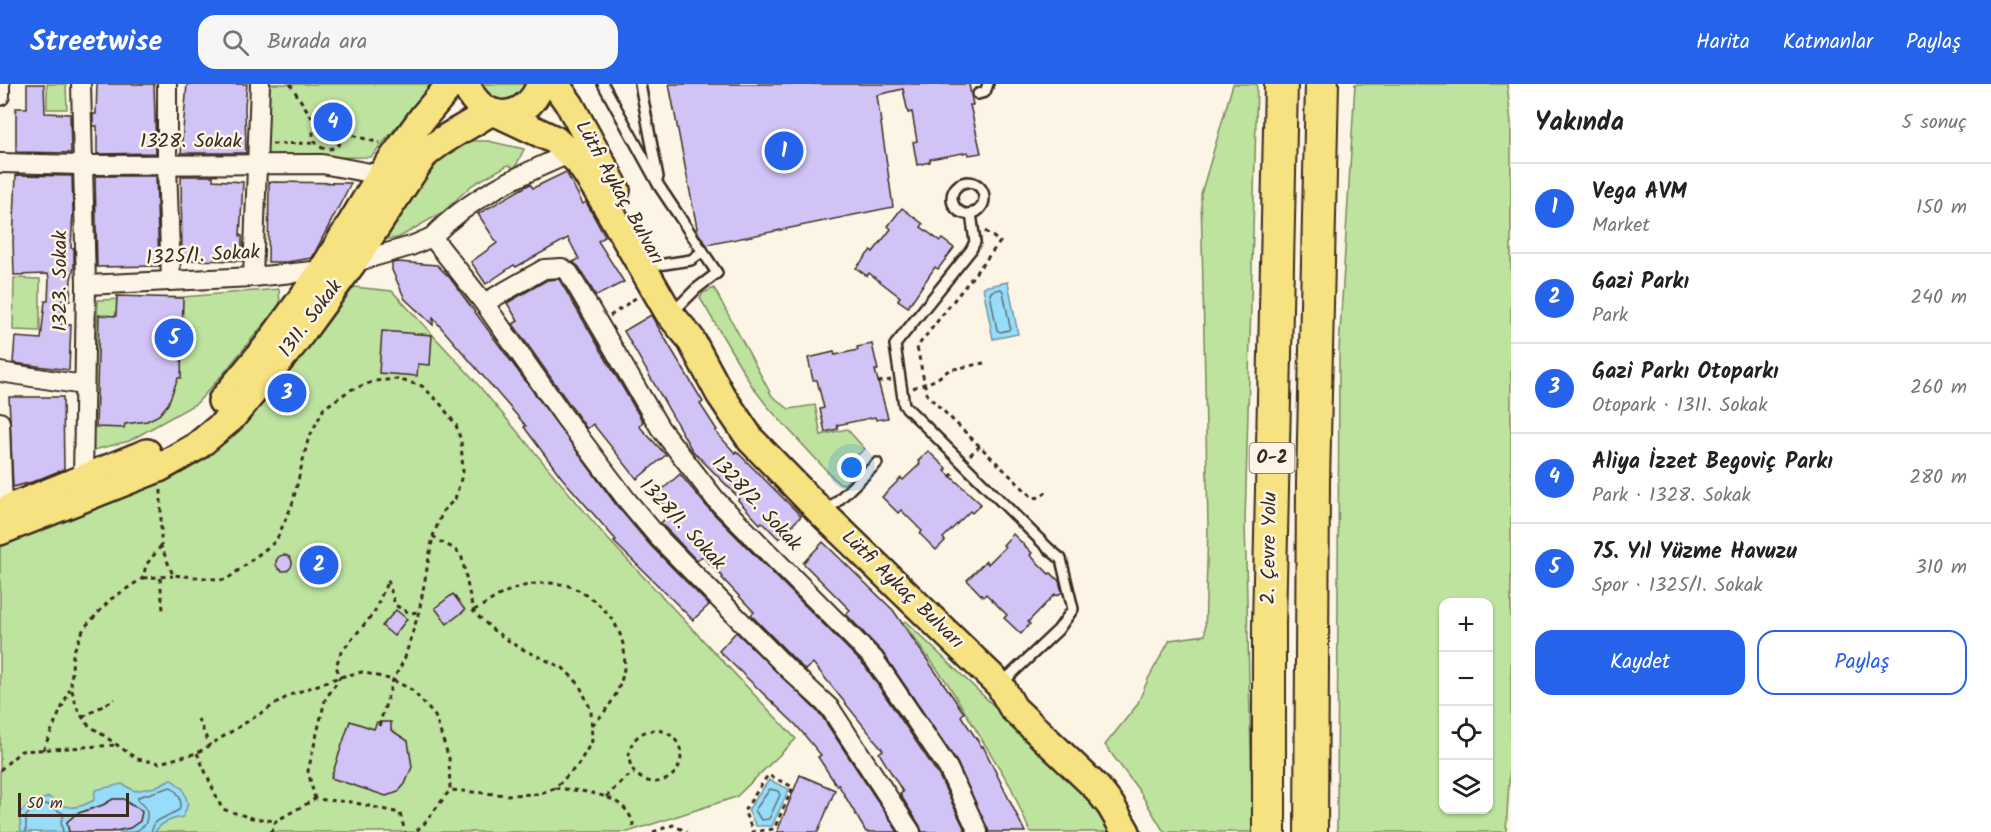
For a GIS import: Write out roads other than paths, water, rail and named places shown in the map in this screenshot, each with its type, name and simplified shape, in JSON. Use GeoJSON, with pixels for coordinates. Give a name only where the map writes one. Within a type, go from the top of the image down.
{"type":"FeatureCollection","features":[{"type":"Feature","properties":{"kind":"highway","name":"2. Çevre Yolu"},"geometry":{"type":"LineString","coordinates":[[1269,832],[1269,625],[1281,84]]}},
{"type":"Feature","properties":{"kind":"highway","name":"O-2"},"geometry":{"type":"LineString","coordinates":[[1311,832],[1312,482],[1322,84]]}},
{"type":"Feature","properties":{"kind":"highway"},"geometry":{"type":"LineString","coordinates":[[1319,271],[1332,219],[1341,84]]}},
{"type":"Feature","properties":{"kind":"main road","name":"1311. Sokak"},"geometry":{"type":"LineString","coordinates":[[1,518],[159,468],[196,447],[231,418],[293,345],[423,156],[435,144],[468,126],[496,114],[527,106],[537,97],[541,84]]}},
{"type":"Feature","properties":{"kind":"main road","name":"Lütfi Aykaç Bulvarı"},"geometry":{"type":"LineString","coordinates":[[555,84],[570,105],[656,277],[669,314],[690,338]]}},
{"type":"Feature","properties":{"kind":"main road","name":"1311. Sokak"},"geometry":{"type":"LineString","coordinates":[[1,518],[83,478],[160,446],[204,420],[267,347],[323,270],[381,175],[452,85]]}},
{"type":"Feature","properties":{"kind":"main road"},"geometry":{"type":"LineString","coordinates":[[452,85],[496,114]]}},
{"type":"Feature","properties":{"kind":"main road","name":"Lütfi Aykaç Bulvarı"},"geometry":{"type":"LineString","coordinates":[[496,114],[549,136],[570,153],[656,277],[680,305],[690,338],[720,394],[751,440],[823,514],[1000,686],[1013,708],[1097,788],[1126,832]]}},
{"type":"Feature","properties":{"kind":"main road"},"geometry":{"type":"LineString","coordinates":[[1000,686],[1026,700],[1107,772],[1128,799],[1146,832]]}},
{"type":"Feature","properties":{"kind":"street"},"geometry":{"type":"LineString","coordinates":[[0,84],[0,96]]}},
{"type":"Feature","properties":{"kind":"street","name":"1323. Sokak"},"geometry":{"type":"LineString","coordinates":[[81,84],[86,285],[83,478]]}},
{"type":"Feature","properties":{"kind":"street"},"geometry":{"type":"LineString","coordinates":[[167,84],[171,280]]}},
{"type":"Feature","properties":{"kind":"street"},"geometry":{"type":"LineString","coordinates":[[254,277],[260,84]]}},
{"type":"Feature","properties":{"kind":"street"},"geometry":{"type":"LineString","coordinates":[[352,262],[411,246],[432,237],[479,197],[521,174],[570,153]]}},
{"type":"Feature","properties":{"kind":"street","name":"1328. Sokak"},"geometry":{"type":"LineString","coordinates":[[0,163],[322,164],[381,175]]}},
{"type":"Feature","properties":{"kind":"street","name":"1328/1. Sokak"},"geometry":{"type":"LineString","coordinates":[[432,237],[484,303],[565,418],[626,499],[658,537],[789,670],[830,708],[912,832]]}},
{"type":"Feature","properties":{"kind":"street","name":"1328/2. Sokak"},"geometry":{"type":"LineString","coordinates":[[484,303],[544,269],[562,268],[569,273],[660,428],[716,500],[874,659],[948,768],[978,832]]}},
{"type":"Feature","properties":{"kind":"street","name":"1325/1. Sokak"},"geometry":{"type":"LineString","coordinates":[[86,285],[254,277],[323,270]]}},
{"type":"Feature","properties":{"kind":"street"},"geometry":{"type":"LineString","coordinates":[[0,372],[83,385]]}},
{"type":"Feature","properties":{"kind":"street"},"geometry":{"type":"LineString","coordinates":[[0,422],[1,518]]}},
{"type":"Feature","properties":{"kind":"lane"},"geometry":{"type":"LineString","coordinates":[[603,84],[659,186],[717,273],[680,305]]}},
{"type":"Feature","properties":{"kind":"lane"},"geometry":{"type":"LineString","coordinates":[[640,84],[659,186]]}},
{"type":"Feature","properties":{"kind":"lane"},"geometry":{"type":"LineString","coordinates":[[978,94],[985,92],[988,84]]}},
{"type":"Feature","properties":{"kind":"lane"},"geometry":{"type":"LineString","coordinates":[[971,213],[975,242],[971,250],[895,345],[904,405],[1061,559],[1073,609],[1058,630],[1000,686]]}},
{"type":"Feature","properties":{"kind":"lane"},"geometry":{"type":"LineString","coordinates":[[656,277],[691,260],[703,250]]}},
{"type":"Feature","properties":{"kind":"lane"},"geometry":{"type":"LineString","coordinates":[[823,514],[877,463]]}},
{"type":"Feature","properties":{"kind":"water"},"geometry":{"type":"Polygon","coordinates":[[[1008,282],[1018,334],[993,339],[983,287],[1008,282]]]}},
{"type":"Feature","properties":{"kind":"water"},"geometry":{"type":"Polygon","coordinates":[[[171,779],[183,789],[188,804],[183,817],[164,823],[155,832],[110,832],[130,828],[140,821],[141,812],[124,799],[113,799],[103,805],[76,814],[67,822],[69,832],[21,832],[19,814],[29,804],[49,797],[65,806],[82,806],[94,800],[95,790],[122,784],[135,791],[155,787],[171,779]]]}},
{"type":"Feature","properties":{"kind":"water"},"geometry":{"type":"Polygon","coordinates":[[[769,780],[789,789],[772,826],[756,826],[748,810],[769,780]]]}},
{"type":"Feature","properties":{"kind":"place","name":"Aliya İzzet Begoviç Parkı"},"geometry":{"type":"Point","coordinates":[333,122]}},
{"type":"Feature","properties":{"kind":"place","name":"Vega AVM"},"geometry":{"type":"Point","coordinates":[784,151]}},
{"type":"Feature","properties":{"kind":"place","name":"75. Yıl Yüzme Havuzu"},"geometry":{"type":"Point","coordinates":[174,338]}},
{"type":"Feature","properties":{"kind":"place","name":"Gazi Parkı Otoparkı"},"geometry":{"type":"Point","coordinates":[287,393]}},
{"type":"Feature","properties":{"kind":"place","name":"Gazi Parkı"},"geometry":{"type":"Point","coordinates":[319,565]}}]}
